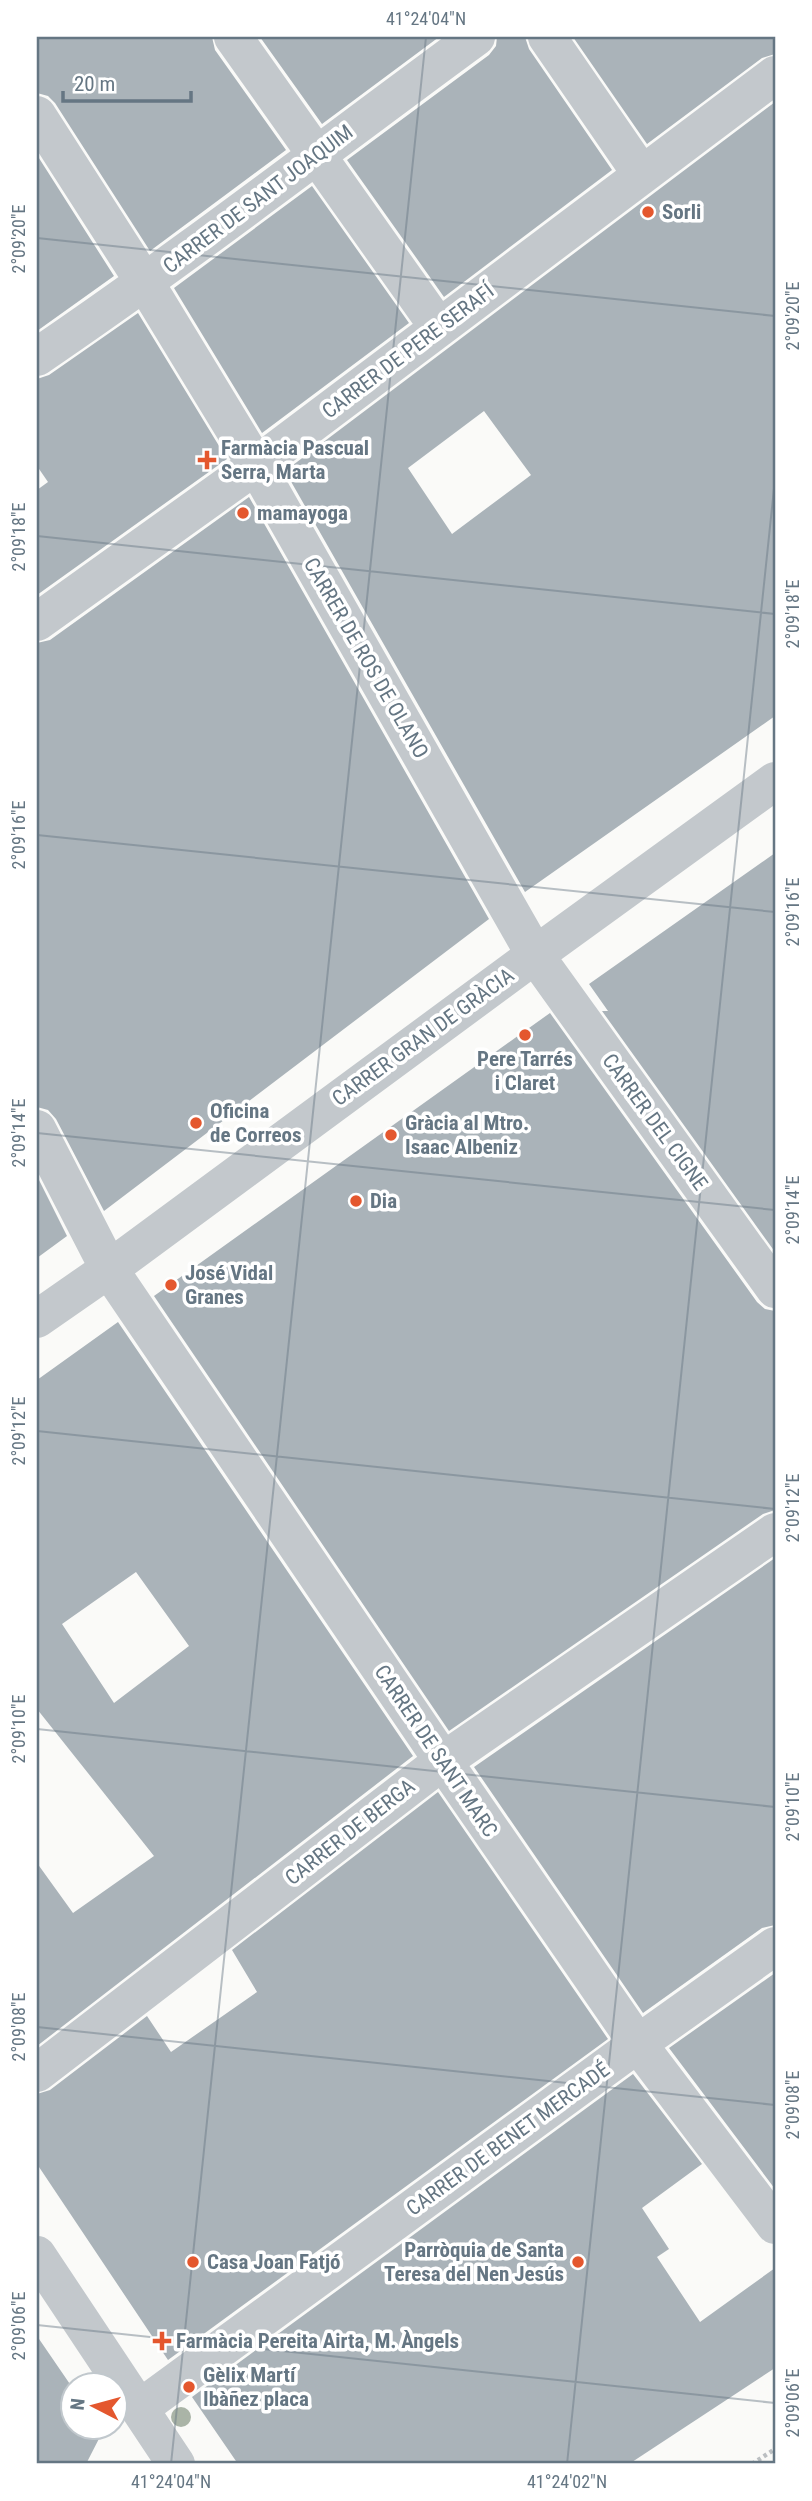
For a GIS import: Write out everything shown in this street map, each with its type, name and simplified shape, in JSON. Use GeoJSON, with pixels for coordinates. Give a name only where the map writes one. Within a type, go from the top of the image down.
{"type":"FeatureCollection","features":[{"type":"Feature","properties":{"kind":"street"},"geometry":{"type":"LineString","coordinates":[[233,37],[439,328]]}},
{"type":"Feature","properties":{"kind":"street","name":"CARRER DE SANT JOAQUIM"},"geometry":{"type":"LineString","coordinates":[[37,357],[144,284],[476,37]]}},
{"type":"Feature","properties":{"kind":"street"},"geometry":{"type":"LineString","coordinates":[[547,37],[642,174]]}},
{"type":"Feature","properties":{"kind":"street","name":"CARRER DE PERE SERAFÍ"},"geometry":{"type":"LineString","coordinates":[[37,622],[256,465],[775,75]]}},
{"type":"Feature","properties":{"kind":"street","name":"CARRER DE ROS DE OLANO"},"geometry":{"type":"LineString","coordinates":[[37,115],[256,465],[535,955]]}},
{"type":"Feature","properties":{"kind":"street","name":"CARRER GRAN DE GRÀCIA"},"geometry":{"type":"LineString","coordinates":[[37,1319],[775,781]]}},
{"type":"Feature","properties":{"kind":"street","name":"CARRER DEL CIGNE"},"geometry":{"type":"LineString","coordinates":[[535,955],[775,1289]]}},
{"type":"Feature","properties":{"kind":"street","name":"CARRER DE SANT MARC"},"geometry":{"type":"LineString","coordinates":[[37,1129],[109,1269],[638,2044],[775,2225]]}},
{"type":"Feature","properties":{"kind":"street","name":"CARRER DE BERGA"},"geometry":{"type":"LineString","coordinates":[[37,2073],[443,1761],[775,1532]]}},
{"type":"Feature","properties":{"kind":"street","name":"CARRER DE BENET MERCADÉ"},"geometry":{"type":"LineString","coordinates":[[140,2408],[775,1946]]}},
{"type":"Feature","properties":{"kind":"street"},"geometry":{"type":"LineString","coordinates":[[37,2255],[176,2464]]}},
{"type":"Feature","properties":{"kind":"path"},"geometry":{"type":"LineString","coordinates":[[752,2464],[775,2449]]}},
{"type":"Feature","properties":{"kind":"building"},"geometry":{"type":"Polygon","coordinates":[[[37,37],[212,37],[215,50],[286,150],[150,251],[55,103],[48,96],[37,93],[37,37]]]}},
{"type":"Feature","properties":{"kind":"building"},"geometry":{"type":"Polygon","coordinates":[[[260,37],[439,37],[322,124],[260,37]]]}},
{"type":"Feature","properties":{"kind":"building"},"geometry":{"type":"Polygon","coordinates":[[[497,37],[525,37],[529,49],[612,170],[444,297],[347,160],[489,55],[496,46],[497,37]]]}},
{"type":"Feature","properties":{"kind":"building"},"geometry":{"type":"Polygon","coordinates":[[[573,37],[775,37],[775,54],[762,58],[647,144],[573,37]]]}},
{"type":"Feature","properties":{"kind":"building"},"geometry":{"type":"Polygon","coordinates":[[[775,102],[775,716],[525,892],[285,471],[775,102]],[[484,411],[408,468],[452,534],[531,475],[484,411]]]}},
{"type":"Feature","properties":{"kind":"building"},"geometry":{"type":"Polygon","coordinates":[[[37,155],[114,276],[37,331],[37,155]]]}},
{"type":"Feature","properties":{"kind":"building"},"geometry":{"type":"Polygon","coordinates":[[[312,186],[409,323],[262,433],[174,288],[312,186]]]}},
{"type":"Feature","properties":{"kind":"building"},"geometry":{"type":"Polygon","coordinates":[[[138,313],[227,459],[37,595],[37,490],[48,482],[37,466],[37,379],[49,375],[138,313]]]}},
{"type":"Feature","properties":{"kind":"building"},"geometry":{"type":"Polygon","coordinates":[[[249,497],[489,919],[104,1211],[56,1119],[48,1110],[37,1107],[37,643],[50,640],[249,497]]]}},
{"type":"Feature","properties":{"kind":"building"},"geometry":{"type":"Polygon","coordinates":[[[775,853],[775,1252],[602,1011],[608,1011],[589,984],[775,853]]]}},
{"type":"Feature","properties":{"kind":"building"},"geometry":{"type":"Polygon","coordinates":[[[550,1013],[757,1302],[765,1309],[775,1311],[775,1510],[763,1514],[449,1731],[154,1296],[550,1013]]]}},
{"type":"Feature","properties":{"kind":"building"},"geometry":{"type":"Polygon","coordinates":[[[37,1176],[67,1236],[37,1258],[37,1176]]]}},
{"type":"Feature","properties":{"kind":"building"},"geometry":{"type":"Polygon","coordinates":[[[118,1322],[413,1756],[37,2046],[37,1863],[73,1913],[154,1856],[37,1709],[37,1380],[118,1322]],[[136,1572],[62,1624],[114,1703],[189,1646],[136,1572]]]}},
{"type":"Feature","properties":{"kind":"building"},"geometry":{"type":"Polygon","coordinates":[[[775,1558],[775,1925],[762,1928],[643,2013],[474,1767],[775,1558]]]}},
{"type":"Feature","properties":{"kind":"building"},"geometry":{"type":"Polygon","coordinates":[[[438,1792],[608,2039],[168,2360],[37,2164],[37,2094],[50,2090],[147,2016],[171,2052],[257,1992],[232,1950],[438,1792]]]}},
{"type":"Feature","properties":{"kind":"building"},"geometry":{"type":"Polygon","coordinates":[[[775,1973],[775,2189],[669,2048],[775,1973]]]}},
{"type":"Feature","properties":{"kind":"building"},"geometry":{"type":"Polygon","coordinates":[[[633,2074],[702,2164],[642,2208],[669,2249],[657,2257],[700,2322],[775,2268],[775,2368],[629,2464],[238,2464],[192,2397],[633,2074]]]}},
{"type":"Feature","properties":{"kind":"building"},"geometry":{"type":"Polygon","coordinates":[[[37,2336],[62,2372],[60,2442],[97,2442],[86,2464],[37,2464],[37,2336]]]}},
{"type":"Feature","properties":{"kind":"place","name":"Sorli"},"geometry":{"type":"Point","coordinates":[648,212]}},
{"type":"Feature","properties":{"kind":"place","name":"Farmàcia Pascual Serra, Marta"},"geometry":{"type":"Point","coordinates":[207,460]}},
{"type":"Feature","properties":{"kind":"place","name":"mamayoga"},"geometry":{"type":"Point","coordinates":[243,513]}},
{"type":"Feature","properties":{"kind":"place","name":"Pere Tarrés i Claret"},"geometry":{"type":"Point","coordinates":[525,1035]}},
{"type":"Feature","properties":{"kind":"place","name":"Oficina de Correos"},"geometry":{"type":"Point","coordinates":[196,1123]}},
{"type":"Feature","properties":{"kind":"place","name":"Gràcia al Mtro. Isaac Albeniz"},"geometry":{"type":"Point","coordinates":[391,1135]}},
{"type":"Feature","properties":{"kind":"place","name":"Dia"},"geometry":{"type":"Point","coordinates":[356,1201]}},
{"type":"Feature","properties":{"kind":"place","name":"José Vidal Granes"},"geometry":{"type":"Point","coordinates":[171,1285]}},
{"type":"Feature","properties":{"kind":"place","name":"Casa Joan Fatjó"},"geometry":{"type":"Point","coordinates":[193,2262]}},
{"type":"Feature","properties":{"kind":"place","name":"Parròquia de Santa Teresa del Nen Jesús"},"geometry":{"type":"Point","coordinates":[578,2262]}},
{"type":"Feature","properties":{"kind":"place","name":"Farmàcia Pereita Airta, M. Àngels"},"geometry":{"type":"Point","coordinates":[162,2341]}},
{"type":"Feature","properties":{"kind":"place","name":"Gèlix Martí Ibàñez placa"},"geometry":{"type":"Point","coordinates":[189,2387]}}]}
